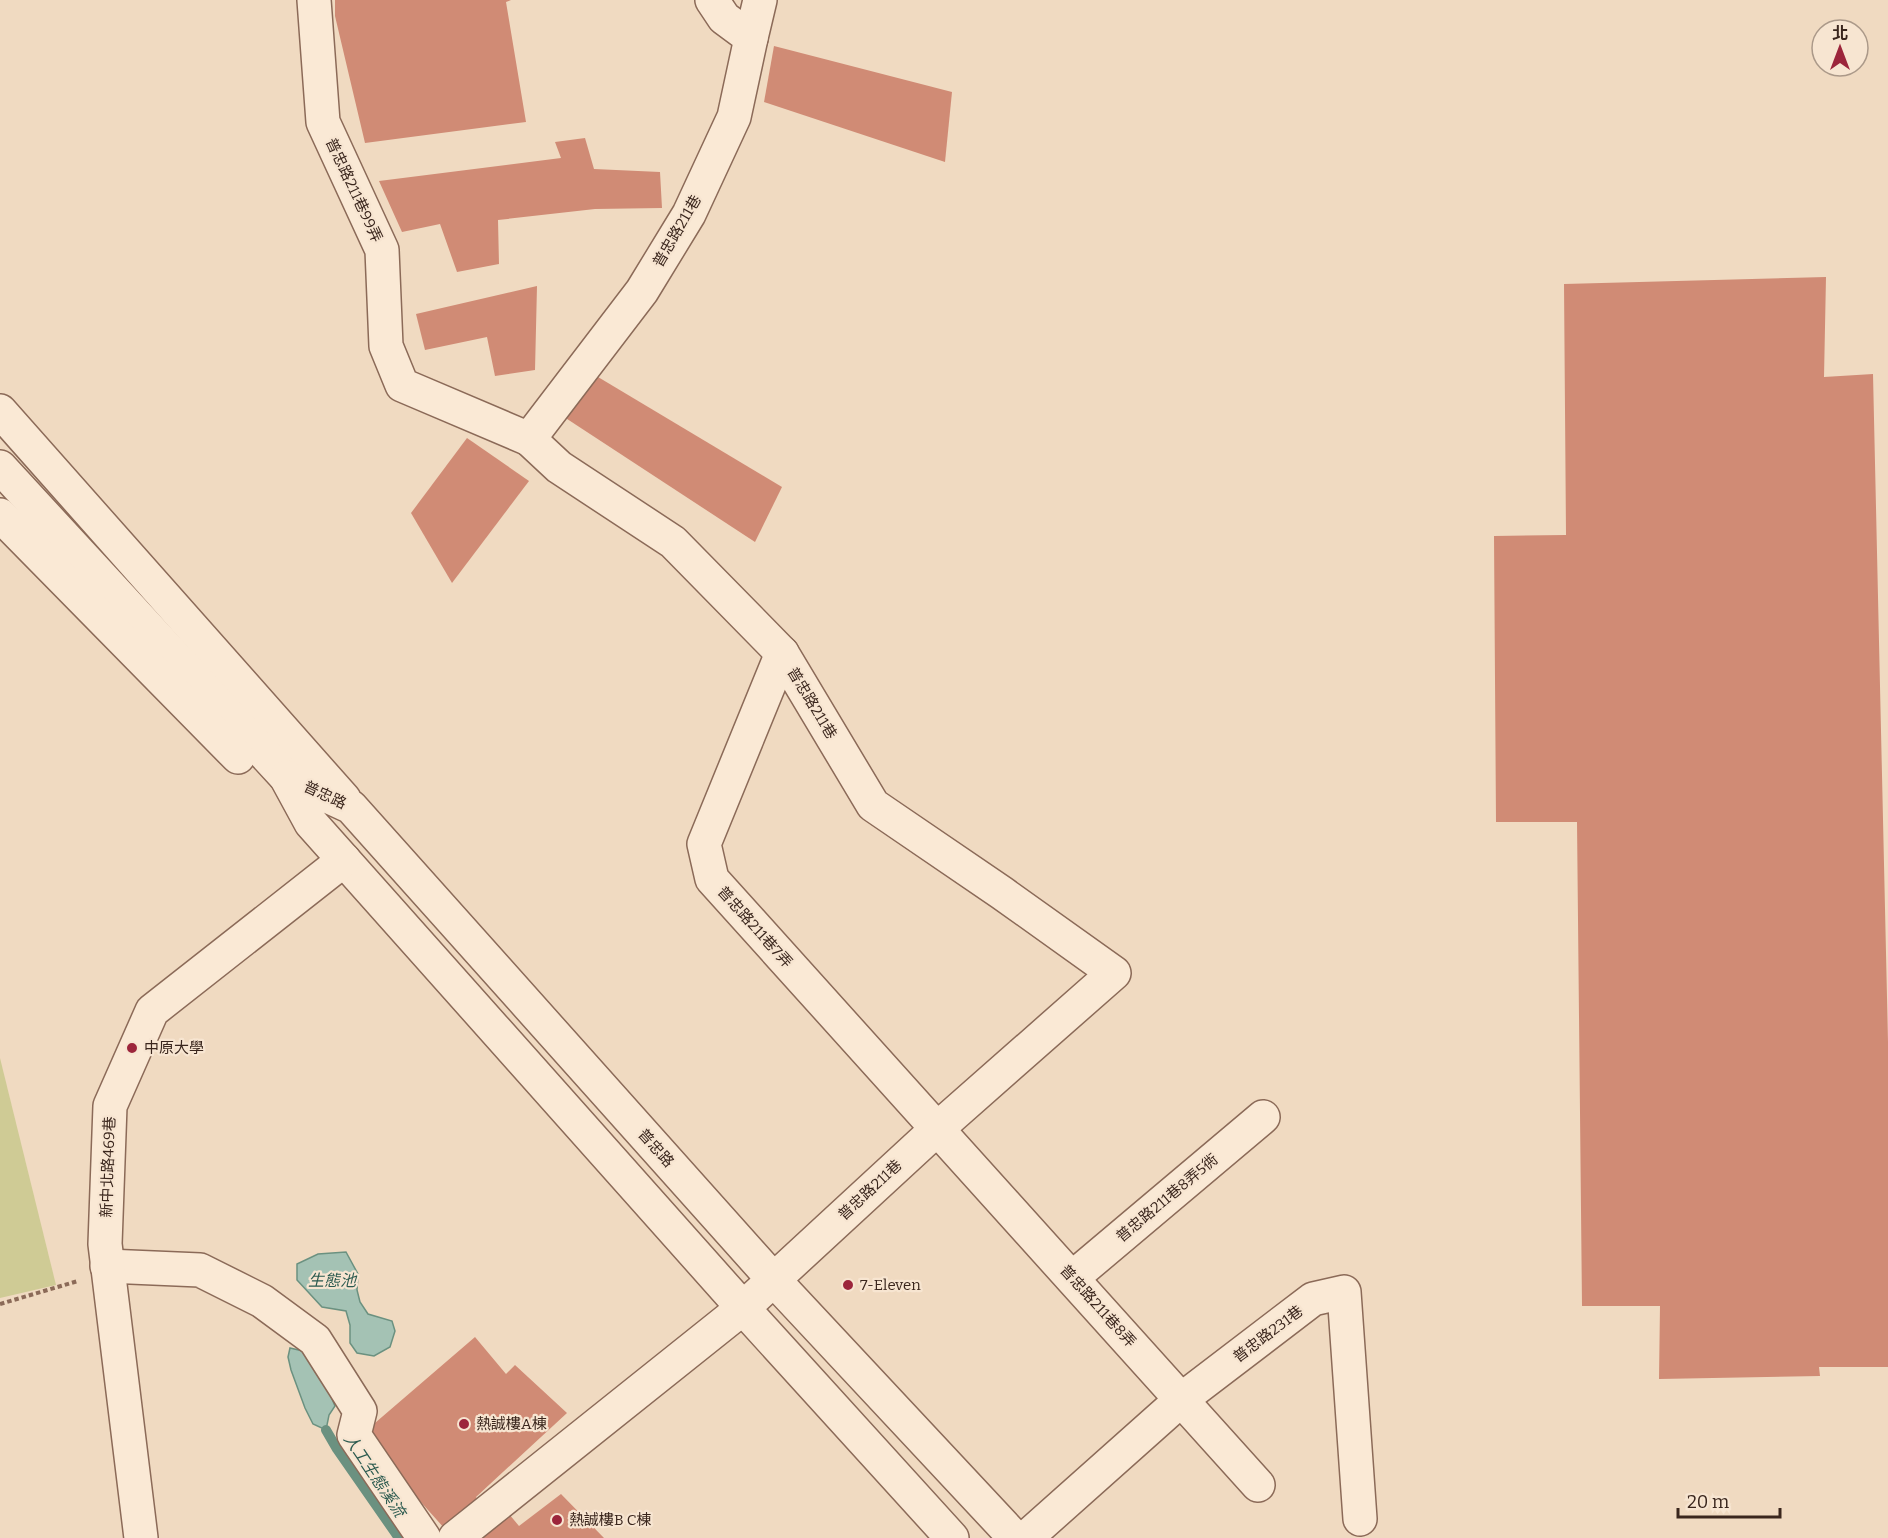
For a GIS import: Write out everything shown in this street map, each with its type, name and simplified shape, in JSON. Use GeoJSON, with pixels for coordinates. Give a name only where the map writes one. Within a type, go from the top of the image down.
{"type":"FeatureCollection","features":[{"type":"Feature","properties":{"kind":"street","name":"普忠路211巷99弄"},"geometry":{"type":"LineString","coordinates":[[314,0],[322,122],[382,250],[386,346],[402,385],[528,439]]}},
{"type":"Feature","properties":{"kind":"street"},"geometry":{"type":"LineString","coordinates":[[712,0],[724,18],[751,38]]}},
{"type":"Feature","properties":{"kind":"street","name":"普忠路211巷"},"geometry":{"type":"LineString","coordinates":[[455,1538],[743,1308],[937,1129],[1114,973],[1002,892],[873,805],[782,652],[673,542],[559,467],[528,439],[642,291],[689,214],[734,117],[760,0]]}},
{"type":"Feature","properties":{"kind":"street"},"geometry":{"type":"LineString","coordinates":[[0,411],[351,807]]}},
{"type":"Feature","properties":{"kind":"street","name":"普忠路"},"geometry":{"type":"LineString","coordinates":[[0,467],[286,777],[311,823],[743,1308],[952,1538]]}},
{"type":"Feature","properties":{"kind":"street"},"geometry":{"type":"LineString","coordinates":[[0,514],[268,788],[311,823]]}},
{"type":"Feature","properties":{"kind":"street","name":"普忠路211巷7弄"},"geometry":{"type":"LineString","coordinates":[[782,652],[704,844],[712,879],[937,1129]]}},
{"type":"Feature","properties":{"kind":"street","name":"普忠路"},"geometry":{"type":"LineString","coordinates":[[286,777],[351,807],[773,1279],[1015,1538]]}},
{"type":"Feature","properties":{"kind":"street","name":"新中北路469巷"},"geometry":{"type":"LineString","coordinates":[[141,1538],[105,1244],[111,1106],[153,1011],[344,860]]}},
{"type":"Feature","properties":{"kind":"street","name":"普忠路211巷8弄5衖"},"geometry":{"type":"LineString","coordinates":[[1072,1278],[1263,1117]]}},
{"type":"Feature","properties":{"kind":"street","name":"普忠路211巷8弄"},"geometry":{"type":"LineString","coordinates":[[937,1129],[1258,1485]]}},
{"type":"Feature","properties":{"kind":"street"},"geometry":{"type":"LineString","coordinates":[[107,1266],[200,1270],[262,1301],[315,1340],[360,1411],[354,1435],[424,1538]]}},
{"type":"Feature","properties":{"kind":"street","name":"普忠路231巷"},"geometry":{"type":"LineString","coordinates":[[1026,1538],[1182,1399],[1313,1299],[1344,1292],[1360,1519]]}},
{"type":"Feature","properties":{"kind":"path"},"geometry":{"type":"LineString","coordinates":[[0,1304],[85,1279],[107,1266]]}},
{"type":"Feature","properties":{"kind":"shaded area"},"geometry":{"type":"Polygon","coordinates":[[[0,1058],[56,1285],[0,1298],[0,1058]]]}},
{"type":"Feature","properties":{"kind":"water","name":"生態池"},"geometry":{"type":"Polygon","coordinates":[[[346,1252],[358,1274],[357,1290],[360,1302],[368,1314],[392,1321],[395,1331],[390,1347],[374,1356],[357,1353],[350,1343],[350,1325],[346,1311],[322,1307],[297,1280],[297,1264],[318,1254],[346,1252]]]}},
{"type":"Feature","properties":{"kind":"water"},"geometry":{"type":"Polygon","coordinates":[[[290,1348],[303,1351],[329,1392],[335,1406],[329,1415],[326,1430],[313,1424],[305,1408],[291,1370],[288,1357],[290,1348]]]}},
{"type":"Feature","properties":{"kind":"building"},"geometry":{"type":"Polygon","coordinates":[[[335,0],[511,0],[506,2],[526,122],[365,143],[335,16],[335,0]]]}},
{"type":"Feature","properties":{"kind":"building"},"geometry":{"type":"Polygon","coordinates":[[[774,46],[952,92],[945,162],[764,102],[774,46]]]}},
{"type":"Feature","properties":{"kind":"building"},"geometry":{"type":"Polygon","coordinates":[[[585,138],[594,169],[660,172],[662,208],[595,209],[498,220],[499,264],[457,272],[440,224],[402,232],[379,181],[561,158],[555,142],[585,138]]]}},
{"type":"Feature","properties":{"kind":"building"},"geometry":{"type":"Polygon","coordinates":[[[1826,277],[1824,377],[1873,374],[1888,1042],[1888,1367],[1819,1367],[1820,1376],[1659,1379],[1660,1306],[1582,1306],[1577,822],[1496,822],[1494,536],[1566,535],[1564,284],[1826,277]]]}},
{"type":"Feature","properties":{"kind":"building"},"geometry":{"type":"Polygon","coordinates":[[[537,286],[535,370],[495,376],[487,337],[425,350],[416,314],[537,286]]]}},
{"type":"Feature","properties":{"kind":"building"},"geometry":{"type":"Polygon","coordinates":[[[593,374],[782,487],[755,542],[561,415],[593,374]]]}},
{"type":"Feature","properties":{"kind":"building"},"geometry":{"type":"Polygon","coordinates":[[[467,438],[529,481],[452,583],[411,513],[467,438]]]}},
{"type":"Feature","properties":{"kind":"building","name":"熱誠樓A棟"},"geometry":{"type":"Polygon","coordinates":[[[475,1337],[506,1374],[515,1365],[567,1413],[476,1497],[496,1528],[509,1514],[519,1526],[561,1494],[604,1538],[453,1538],[361,1435],[475,1337]]]}},
{"type":"Feature","properties":{"kind":"waterway","name":"人工生態溪流"},"geometry":{"type":"LineString","coordinates":[[326,1430],[399,1538]]}},
{"type":"Feature","properties":{"kind":"place","name":"中原大學"},"geometry":{"type":"Point","coordinates":[132,1048]}},
{"type":"Feature","properties":{"kind":"place","name":"7-Eleven"},"geometry":{"type":"Point","coordinates":[848,1285]}},
{"type":"Feature","properties":{"kind":"place","name":"熱誠樓A棟"},"geometry":{"type":"Point","coordinates":[464,1424]}},
{"type":"Feature","properties":{"kind":"place","name":"熱誠樓B C棟"},"geometry":{"type":"Point","coordinates":[557,1520]}}]}
